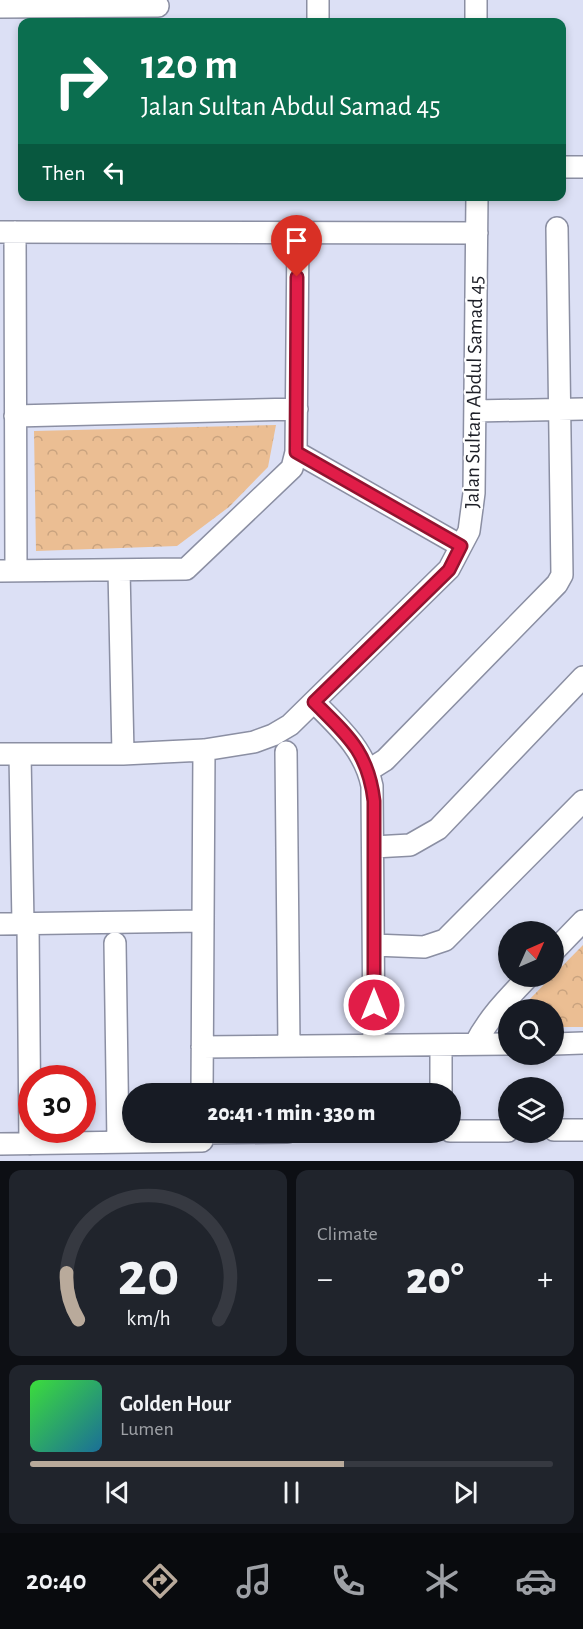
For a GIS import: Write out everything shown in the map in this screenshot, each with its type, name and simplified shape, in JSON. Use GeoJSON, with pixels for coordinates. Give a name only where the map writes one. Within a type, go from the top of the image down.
{"type":"FeatureCollection","features":[{"type":"Feature","properties":{"kind":"street"},"geometry":{"type":"LineString","coordinates":[[318,0],[318,18]]}},
{"type":"Feature","properties":{"kind":"street"},"geometry":{"type":"LineString","coordinates":[[476,0],[476,18]]}},
{"type":"Feature","properties":{"kind":"street"},"geometry":{"type":"LineString","coordinates":[[0,7],[158,10]]}},
{"type":"Feature","properties":{"kind":"street"},"geometry":{"type":"LineString","coordinates":[[566,167],[583,167]]}},
{"type":"Feature","properties":{"kind":"street","name":"Jalan Sultan Abdul Samad 45"},"geometry":{"type":"LineString","coordinates":[[10,754],[123,754],[204,750],[254,742],[273,735],[290,725],[449,570],[469,531],[474,493],[477,201]]}},
{"type":"Feature","properties":{"kind":"street"},"geometry":{"type":"LineString","coordinates":[[369,770],[385,760],[557,584],[562,575],[557,228]]}},
{"type":"Feature","properties":{"kind":"street"},"geometry":{"type":"LineString","coordinates":[[297,233],[297,409],[296,452],[292,468],[186,569],[8,571],[15,416],[8,390],[7,232],[477,233]]}},
{"type":"Feature","properties":{"kind":"street"},"geometry":{"type":"LineString","coordinates":[[15,416],[297,409]]}},
{"type":"Feature","properties":{"kind":"street"},"geometry":{"type":"LineString","coordinates":[[475,411],[583,409]]}},
{"type":"Feature","properties":{"kind":"street"},"geometry":{"type":"LineString","coordinates":[[296,452],[461,546]]}},
{"type":"Feature","properties":{"kind":"street"},"geometry":{"type":"LineString","coordinates":[[119,570],[123,754]]}},
{"type":"Feature","properties":{"kind":"street"},"geometry":{"type":"LineString","coordinates":[[374,847],[410,845],[438,829],[583,677]]}},
{"type":"Feature","properties":{"kind":"street"},"geometry":{"type":"LineString","coordinates":[[314,702],[352,741],[369,770],[374,801],[374,1045]]}},
{"type":"Feature","properties":{"kind":"street"},"geometry":{"type":"LineString","coordinates":[[202,1083],[204,750]]}},
{"type":"Feature","properties":{"kind":"street"},"geometry":{"type":"LineString","coordinates":[[286,752],[289,1046]]}},
{"type":"Feature","properties":{"kind":"street"},"geometry":{"type":"LineString","coordinates":[[10,754],[25,924],[28,1065]]}},
{"type":"Feature","properties":{"kind":"street"},"geometry":{"type":"LineString","coordinates":[[374,945],[424,947],[446,940],[583,801]]}},
{"type":"Feature","properties":{"kind":"street"},"geometry":{"type":"LineString","coordinates":[[0,924],[203,921]]}},
{"type":"Feature","properties":{"kind":"street"},"geometry":{"type":"LineString","coordinates":[[564,941],[583,921]]}},
{"type":"Feature","properties":{"kind":"street"},"geometry":{"type":"LineString","coordinates":[[115,943],[118,1142]]}},
{"type":"Feature","properties":{"kind":"street"},"geometry":{"type":"LineString","coordinates":[[475,1044],[485,1025],[518,987]]}},
{"type":"Feature","properties":{"kind":"street"},"geometry":{"type":"LineString","coordinates":[[564,1044],[583,1043]]}},
{"type":"Feature","properties":{"kind":"street"},"geometry":{"type":"LineString","coordinates":[[202,1047],[498,1044]]}},
{"type":"Feature","properties":{"kind":"street"},"geometry":{"type":"LineString","coordinates":[[441,1045],[441,1083]]}},
{"type":"Feature","properties":{"kind":"street"},"geometry":{"type":"LineString","coordinates":[[564,1130],[583,1130]]}},
{"type":"Feature","properties":{"kind":"street"},"geometry":{"type":"LineString","coordinates":[[461,1131],[498,1131]]}},
{"type":"Feature","properties":{"kind":"street"},"geometry":{"type":"LineString","coordinates":[[96,1142],[122,1142]]}},
{"type":"Feature","properties":{"kind":"street"},"geometry":{"type":"LineString","coordinates":[[0,1144],[30,1143]]}},
{"type":"Feature","properties":{"kind":"green space"},"geometry":{"type":"Polygon","coordinates":[[[276,425],[268,467],[229,507],[177,546],[36,551],[34,431],[276,425]]]}},
{"type":"Feature","properties":{"kind":"green space"},"geometry":{"type":"Polygon","coordinates":[[[583,945],[583,1027],[564,1027],[564,999],[530,999],[542,987],[564,987],[564,964],[583,945]]]}},
{"type":"Feature","properties":{"kind":"route"},"geometry":{"type":"LineString","coordinates":[[297,277],[296,452],[461,546],[449,570],[314,702],[352,741],[370,773],[374,801],[374,1005]]}}]}
